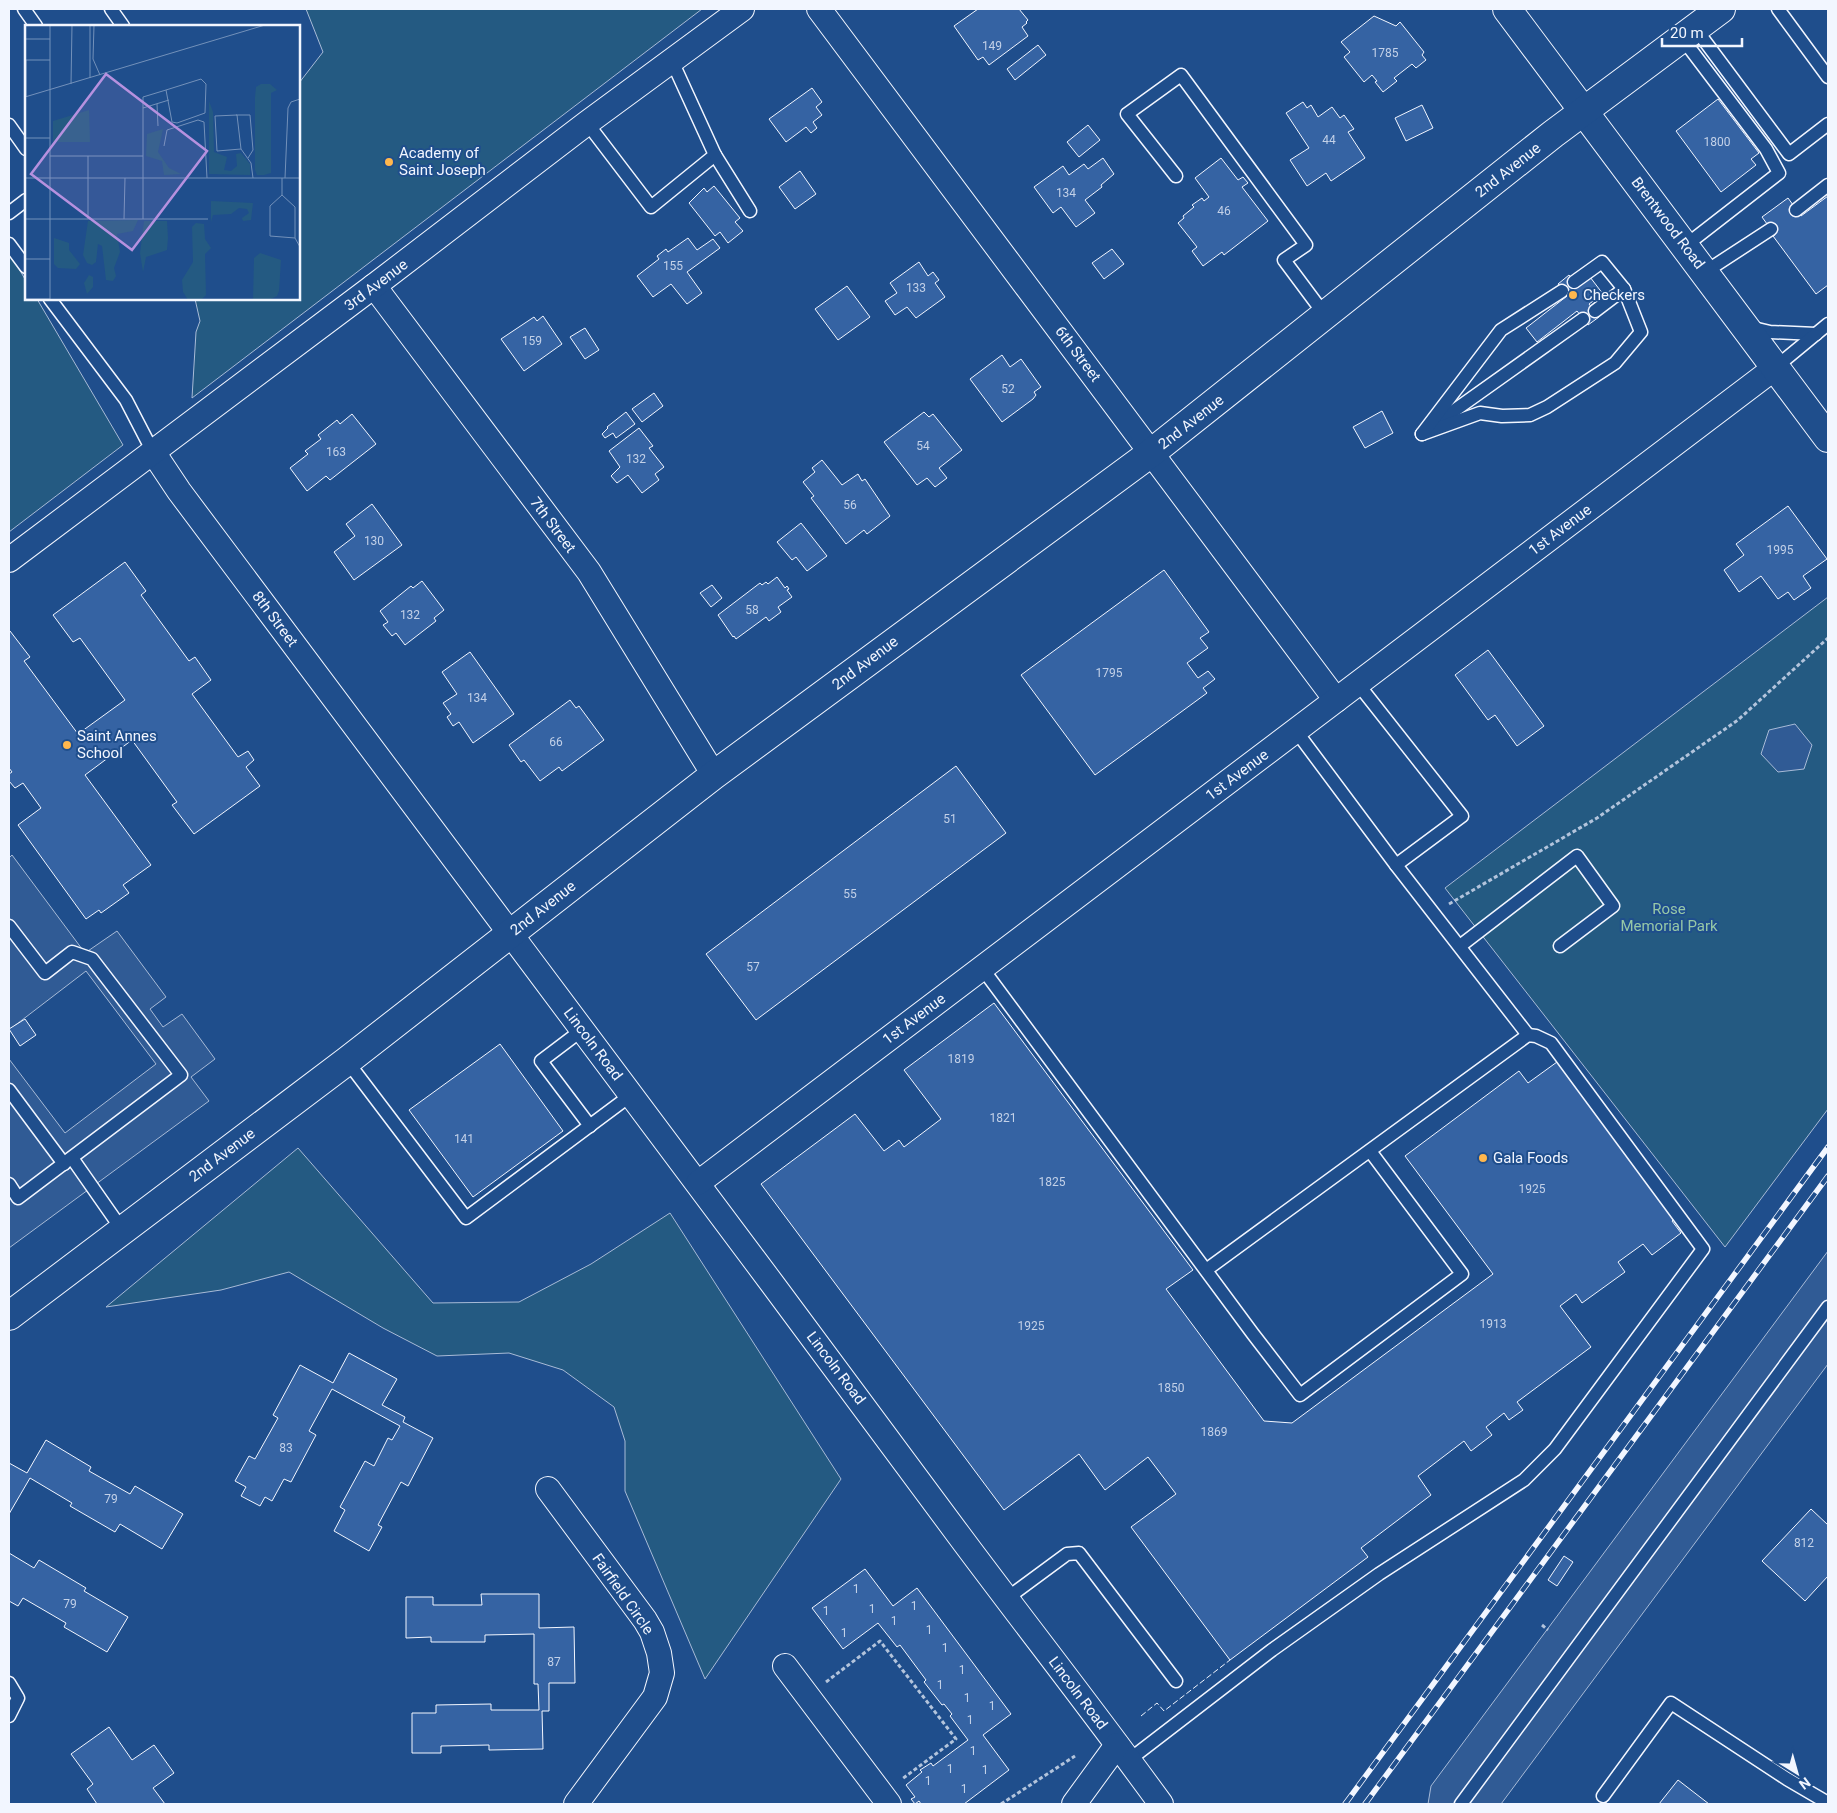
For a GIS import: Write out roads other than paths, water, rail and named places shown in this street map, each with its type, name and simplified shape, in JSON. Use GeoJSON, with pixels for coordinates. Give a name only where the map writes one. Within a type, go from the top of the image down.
{"type":"FeatureCollection","features":[{"type":"Feature","properties":{"kind":"street","name":"3rd Avenue"},"geometry":{"type":"LineString","coordinates":[[9,560],[374,286],[587,123],[742,9]]}},
{"type":"Feature","properties":{"kind":"street","name":"6th Street"},"geometry":{"type":"LineString","coordinates":[[820,9],[1336,700]]}},
{"type":"Feature","properties":{"kind":"street","name":"Brentwood Road"},"geometry":{"type":"LineString","coordinates":[[1507,9],[1828,438]]}},
{"type":"Feature","properties":{"kind":"street","name":"2nd Avenue"},"geometry":{"type":"LineString","coordinates":[[9,1316],[347,1061],[714,775],[1151,453],[1584,111],[1721,9]]}},
{"type":"Feature","properties":{"kind":"street","name":"7th Street"},"geometry":{"type":"LineString","coordinates":[[374,286],[589,572],[714,775]]}},
{"type":"Feature","properties":{"kind":"street","name":"1st Avenue"},"geometry":{"type":"LineString","coordinates":[[698,1183],[1776,367]]}},
{"type":"Feature","properties":{"kind":"street","name":"8th Street"},"geometry":{"type":"LineString","coordinates":[[153,452],[179,491],[511,933]]}},
{"type":"Feature","properties":{"kind":"street","name":"Lincoln Road"},"geometry":{"type":"LineString","coordinates":[[511,933],[1006,1598],[1123,1752],[1074,1804]]}},
{"type":"Feature","properties":{"kind":"street","name":"Fairfield Circle"},"geometry":{"type":"LineString","coordinates":[[548,1490],[645,1620],[652,1632],[659,1653],[662,1673],[655,1697],[576,1804]]}},
{"type":"Feature","properties":{"kind":"street"},"geometry":{"type":"LineString","coordinates":[[784,1666],[885,1799]]}},
{"type":"Feature","properties":{"kind":"street"},"geometry":{"type":"LineString","coordinates":[[1123,1752],[1161,1804]]}},
{"type":"Feature","properties":{"kind":"lane"},"geometry":{"type":"LineString","coordinates":[[24,9],[35,25]]}},
{"type":"Feature","properties":{"kind":"lane"},"geometry":{"type":"LineString","coordinates":[[111,9],[122,25]]}},
{"type":"Feature","properties":{"kind":"lane"},"geometry":{"type":"LineString","coordinates":[[1778,9],[1828,77]]}},
{"type":"Feature","properties":{"kind":"lane"},"geometry":{"type":"LineString","coordinates":[[1688,33],[1789,154],[1828,124]]}},
{"type":"Feature","properties":{"kind":"lane"},"geometry":{"type":"LineString","coordinates":[[1685,246],[1779,173],[1766,149],[1688,33]]}},
{"type":"Feature","properties":{"kind":"lane"},"geometry":{"type":"LineString","coordinates":[[672,60],[716,155],[750,211]]}},
{"type":"Feature","properties":{"kind":"lane"},"geometry":{"type":"LineString","coordinates":[[1176,176],[1127,114],[1181,75],[1306,245],[1284,260],[1325,315]]}},
{"type":"Feature","properties":{"kind":"lane"},"geometry":{"type":"LineString","coordinates":[[587,123],[651,207],[716,155]]}},
{"type":"Feature","properties":{"kind":"lane"},"geometry":{"type":"LineString","coordinates":[[9,124],[25,148]]}},
{"type":"Feature","properties":{"kind":"lane"},"geometry":{"type":"LineString","coordinates":[[1796,210],[1828,185]]}},
{"type":"Feature","properties":{"kind":"lane"},"geometry":{"type":"LineString","coordinates":[[9,213],[25,201]]}},
{"type":"Feature","properties":{"kind":"lane"},"geometry":{"type":"LineString","coordinates":[[1705,272],[1771,230]]}},
{"type":"Feature","properties":{"kind":"lane"},"geometry":{"type":"LineString","coordinates":[[9,244],[25,266]]}},
{"type":"Feature","properties":{"kind":"lane"},"geometry":{"type":"LineString","coordinates":[[1422,434],[1480,414],[1502,416],[1530,415],[1546,407],[1615,363],[1641,332],[1624,289],[1602,262],[1574,282]]}},
{"type":"Feature","properties":{"kind":"lane"},"geometry":{"type":"LineString","coordinates":[[1595,311],[1624,289]]}},
{"type":"Feature","properties":{"kind":"lane"},"geometry":{"type":"LineString","coordinates":[[1422,434],[1501,330],[1562,291]]}},
{"type":"Feature","properties":{"kind":"lane","name":"8th Street"},"geometry":{"type":"LineString","coordinates":[[51,300],[126,400],[153,452]]}},
{"type":"Feature","properties":{"kind":"lane"},"geometry":{"type":"LineString","coordinates":[[1422,434],[1583,318]]}},
{"type":"Feature","properties":{"kind":"lane"},"geometry":{"type":"LineString","coordinates":[[1776,367],[1828,324]]}},
{"type":"Feature","properties":{"kind":"lane"},"geometry":{"type":"LineString","coordinates":[[1745,326],[1770,332],[1816,334]]}},
{"type":"Feature","properties":{"kind":"lane"},"geometry":{"type":"LineString","coordinates":[[1358,684],[1462,816],[1396,865]]}},
{"type":"Feature","properties":{"kind":"lane"},"geometry":{"type":"LineString","coordinates":[[1296,731],[1396,865],[1528,1035]]}},
{"type":"Feature","properties":{"kind":"lane"},"geometry":{"type":"LineString","coordinates":[[1460,946],[1577,856],[1613,906],[1560,946]]}},
{"type":"Feature","properties":{"kind":"lane"},"geometry":{"type":"LineString","coordinates":[[9,926],[45,973],[72,952],[92,959],[181,1075],[14,1201],[9,1184]]}},
{"type":"Feature","properties":{"kind":"lane"},"geometry":{"type":"LineString","coordinates":[[982,968],[1300,1395],[1462,1274],[1370,1151]]}},
{"type":"Feature","properties":{"kind":"lane"},"geometry":{"type":"LineString","coordinates":[[582,1030],[540,1061],[590,1126]]}},
{"type":"Feature","properties":{"kind":"lane"},"geometry":{"type":"LineString","coordinates":[[1123,1752],[1272,1650],[1371,1579],[1524,1480],[1554,1449],[1704,1249],[1551,1043],[1536,1036],[1528,1035],[1206,1270]]}},
{"type":"Feature","properties":{"kind":"lane"},"geometry":{"type":"LineString","coordinates":[[347,1061],[466,1218],[631,1095]]}},
{"type":"Feature","properties":{"kind":"lane"},"geometry":{"type":"LineString","coordinates":[[9,1090],[123,1230]]}},
{"type":"Feature","properties":{"kind":"lane"},"geometry":{"type":"LineString","coordinates":[[1461,1804],[1828,1307]]}},
{"type":"Feature","properties":{"kind":"lane"},"geometry":{"type":"LineString","coordinates":[[1006,1598],[1067,1554],[1079,1553],[1176,1680]]}},
{"type":"Feature","properties":{"kind":"lane"},"geometry":{"type":"LineString","coordinates":[[9,1683],[18,1698],[9,1716]]}},
{"type":"Feature","properties":{"kind":"lane"},"geometry":{"type":"LineString","coordinates":[[1603,1796],[1671,1702],[1786,1779],[1828,1803]]}},
{"type":"Feature","properties":{"kind":"railway"},"geometry":{"type":"LineString","coordinates":[[1345,1804],[1828,1147]]}},
{"type":"Feature","properties":{"kind":"railway"},"geometry":{"type":"LineString","coordinates":[[1365,1804],[1828,1176]]}},
{"type":"Feature","properties":{"kind":"place","name":"Academy of Saint Joseph"},"geometry":{"type":"Point","coordinates":[389,162]}},
{"type":"Feature","properties":{"kind":"place","name":"Checkers"},"geometry":{"type":"Point","coordinates":[1573,295]}},
{"type":"Feature","properties":{"kind":"place","name":"Saint Annes School"},"geometry":{"type":"Point","coordinates":[67,745]}},
{"type":"Feature","properties":{"kind":"place","name":"Gala Foods"},"geometry":{"type":"Point","coordinates":[1483,1158]}},
{"type":"Feature","properties":{"kind":"park label","name":"Rose Memorial Park"},"geometry":{"type":"Point","coordinates":[1669,918]}}]}
